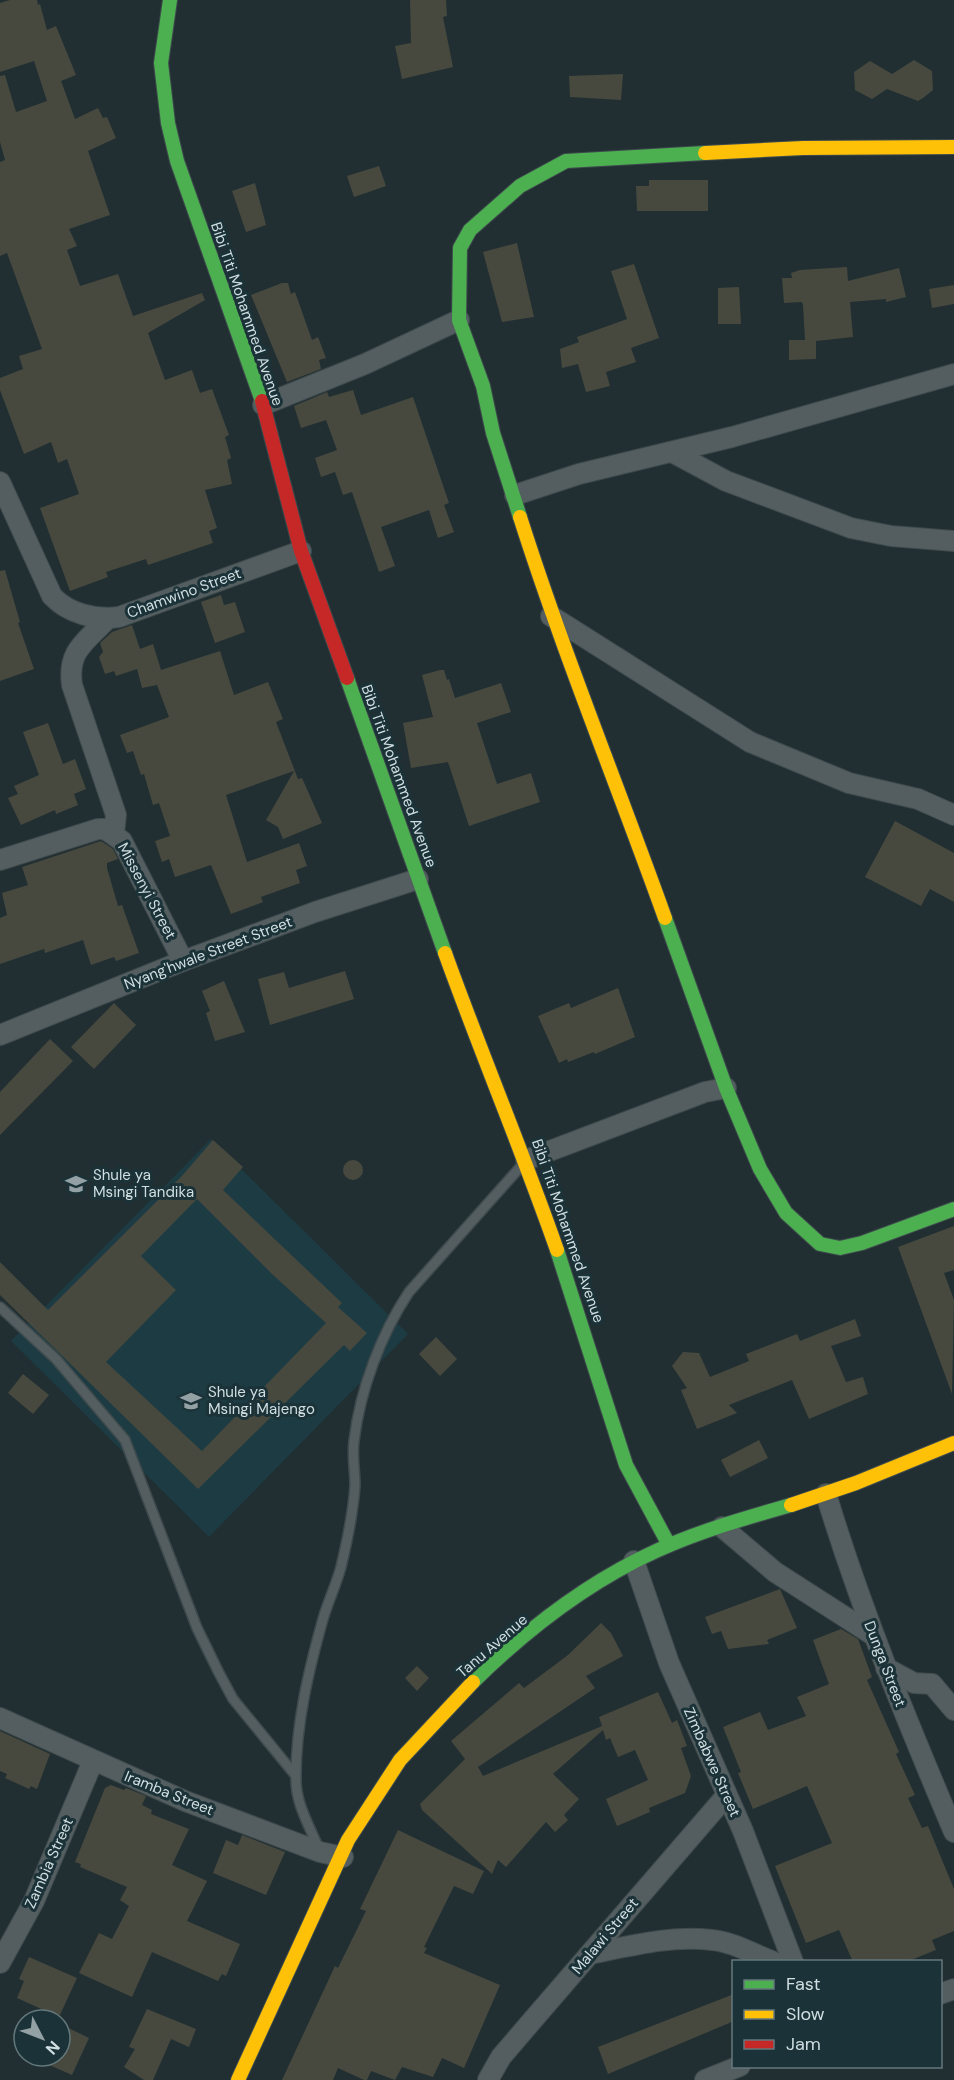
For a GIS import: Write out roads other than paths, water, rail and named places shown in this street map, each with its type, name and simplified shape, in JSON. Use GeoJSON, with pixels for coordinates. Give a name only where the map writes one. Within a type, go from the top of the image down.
{"type":"FeatureCollection","features":[{"type":"Feature","properties":{"kind":"street","name":"Bibi Titi Mohammed Avenue"},"geometry":{"type":"LineString","coordinates":[[170,0],[161,63],[168,123],[177,161],[262,405],[301,551],[472,1028],[526,1160],[584,1328],[626,1465],[669,1545]]}},
{"type":"Feature","properties":{"kind":"street"},"geometry":{"type":"LineString","coordinates":[[954,147],[803,148],[566,161],[520,186],[470,230],[460,248],[459,320],[483,386],[493,433],[515,495],[551,616],[657,892],[726,1088],[760,1169],[786,1213],[820,1244],[840,1248],[862,1243],[954,1209]]}},
{"type":"Feature","properties":{"kind":"street"},"geometry":{"type":"LineString","coordinates":[[262,405],[365,364],[459,320]]}},
{"type":"Feature","properties":{"kind":"street"},"geometry":{"type":"LineString","coordinates":[[515,495],[579,474],[672,452],[954,374]]}},
{"type":"Feature","properties":{"kind":"street"},"geometry":{"type":"LineString","coordinates":[[672,452],[726,481],[851,528],[891,536],[954,541]]}},
{"type":"Feature","properties":{"kind":"street","name":"Chamwino Street"},"geometry":{"type":"LineString","coordinates":[[0,482],[52,596],[63,608],[108,618],[301,551]]}},
{"type":"Feature","properties":{"kind":"street"},"geometry":{"type":"LineString","coordinates":[[551,616],[750,742],[849,783],[918,800],[954,815]]}},
{"type":"Feature","properties":{"kind":"street"},"geometry":{"type":"LineString","coordinates":[[108,618],[74,655],[70,671],[72,685],[116,815],[114,833]]}},
{"type":"Feature","properties":{"kind":"street","name":"Missenyi Street"},"geometry":{"type":"LineString","coordinates":[[0,860],[98,829],[114,833],[128,851],[183,961]]}},
{"type":"Feature","properties":{"kind":"street","name":"Nyang'hwale Street Street"},"geometry":{"type":"LineString","coordinates":[[6,1033],[183,961],[315,912],[418,879]]}},
{"type":"Feature","properties":{"kind":"street"},"geometry":{"type":"LineString","coordinates":[[0,1046],[6,1033]]}},
{"type":"Feature","properties":{"kind":"street"},"geometry":{"type":"LineString","coordinates":[[526,1160],[705,1092],[726,1088]]}},
{"type":"Feature","properties":{"kind":"street","name":"Tanu Avenue"},"geometry":{"type":"LineString","coordinates":[[238,2080],[343,1857],[348,1840],[399,1761],[455,1700],[519,1642],[571,1602],[634,1561],[669,1545],[826,1494],[954,1443]]}},
{"type":"Feature","properties":{"kind":"street","name":"Dunga Street"},"geometry":{"type":"LineString","coordinates":[[826,1494],[873,1635],[950,1810],[954,1832]]}},
{"type":"Feature","properties":{"kind":"street"},"geometry":{"type":"LineString","coordinates":[[722,1527],[775,1572],[873,1635]]}},
{"type":"Feature","properties":{"kind":"street","name":"Zimbabwe Street"},"geometry":{"type":"LineString","coordinates":[[634,1561],[669,1663],[743,1831],[792,1960]]}},
{"type":"Feature","properties":{"kind":"street"},"geometry":{"type":"LineString","coordinates":[[886,1668],[914,1683],[932,1684],[954,1710]]}},
{"type":"Feature","properties":{"kind":"street","name":"Iramba Street"},"geometry":{"type":"LineString","coordinates":[[0,1718],[184,1801],[320,1852],[343,1857]]}},
{"type":"Feature","properties":{"kind":"street","name":"Zambia Street"},"geometry":{"type":"LineString","coordinates":[[0,1963],[34,1901],[93,1761]]}},
{"type":"Feature","properties":{"kind":"street","name":"Malawi Street"},"geometry":{"type":"LineString","coordinates":[[488,2080],[501,2057],[726,1796]]}},
{"type":"Feature","properties":{"kind":"street"},"geometry":{"type":"LineString","coordinates":[[590,1954],[641,1944],[712,1940],[732,1944],[769,1960]]}},
{"type":"Feature","properties":{"kind":"street"},"geometry":{"type":"LineString","coordinates":[[705,2080],[737,2068]]}},
{"type":"Feature","properties":{"kind":"lane"},"geometry":{"type":"LineString","coordinates":[[320,1852],[302,1811],[296,1776],[299,1727],[313,1657],[340,1568],[350,1522],[355,1487],[354,1442],[362,1404],[385,1334],[409,1292],[526,1160]]}},
{"type":"Feature","properties":{"kind":"lane"},"geometry":{"type":"LineString","coordinates":[[0,1307],[56,1359],[125,1440],[194,1618],[218,1671],[233,1698],[296,1776]]}},
{"type":"Feature","properties":{"kind":"place","name":"Shule ya Msingi Tandika"},"geometry":{"type":"Point","coordinates":[76,1184]}},
{"type":"Feature","properties":{"kind":"place","name":"Shule ya Msingi Majengo"},"geometry":{"type":"Point","coordinates":[191,1401]}}]}
